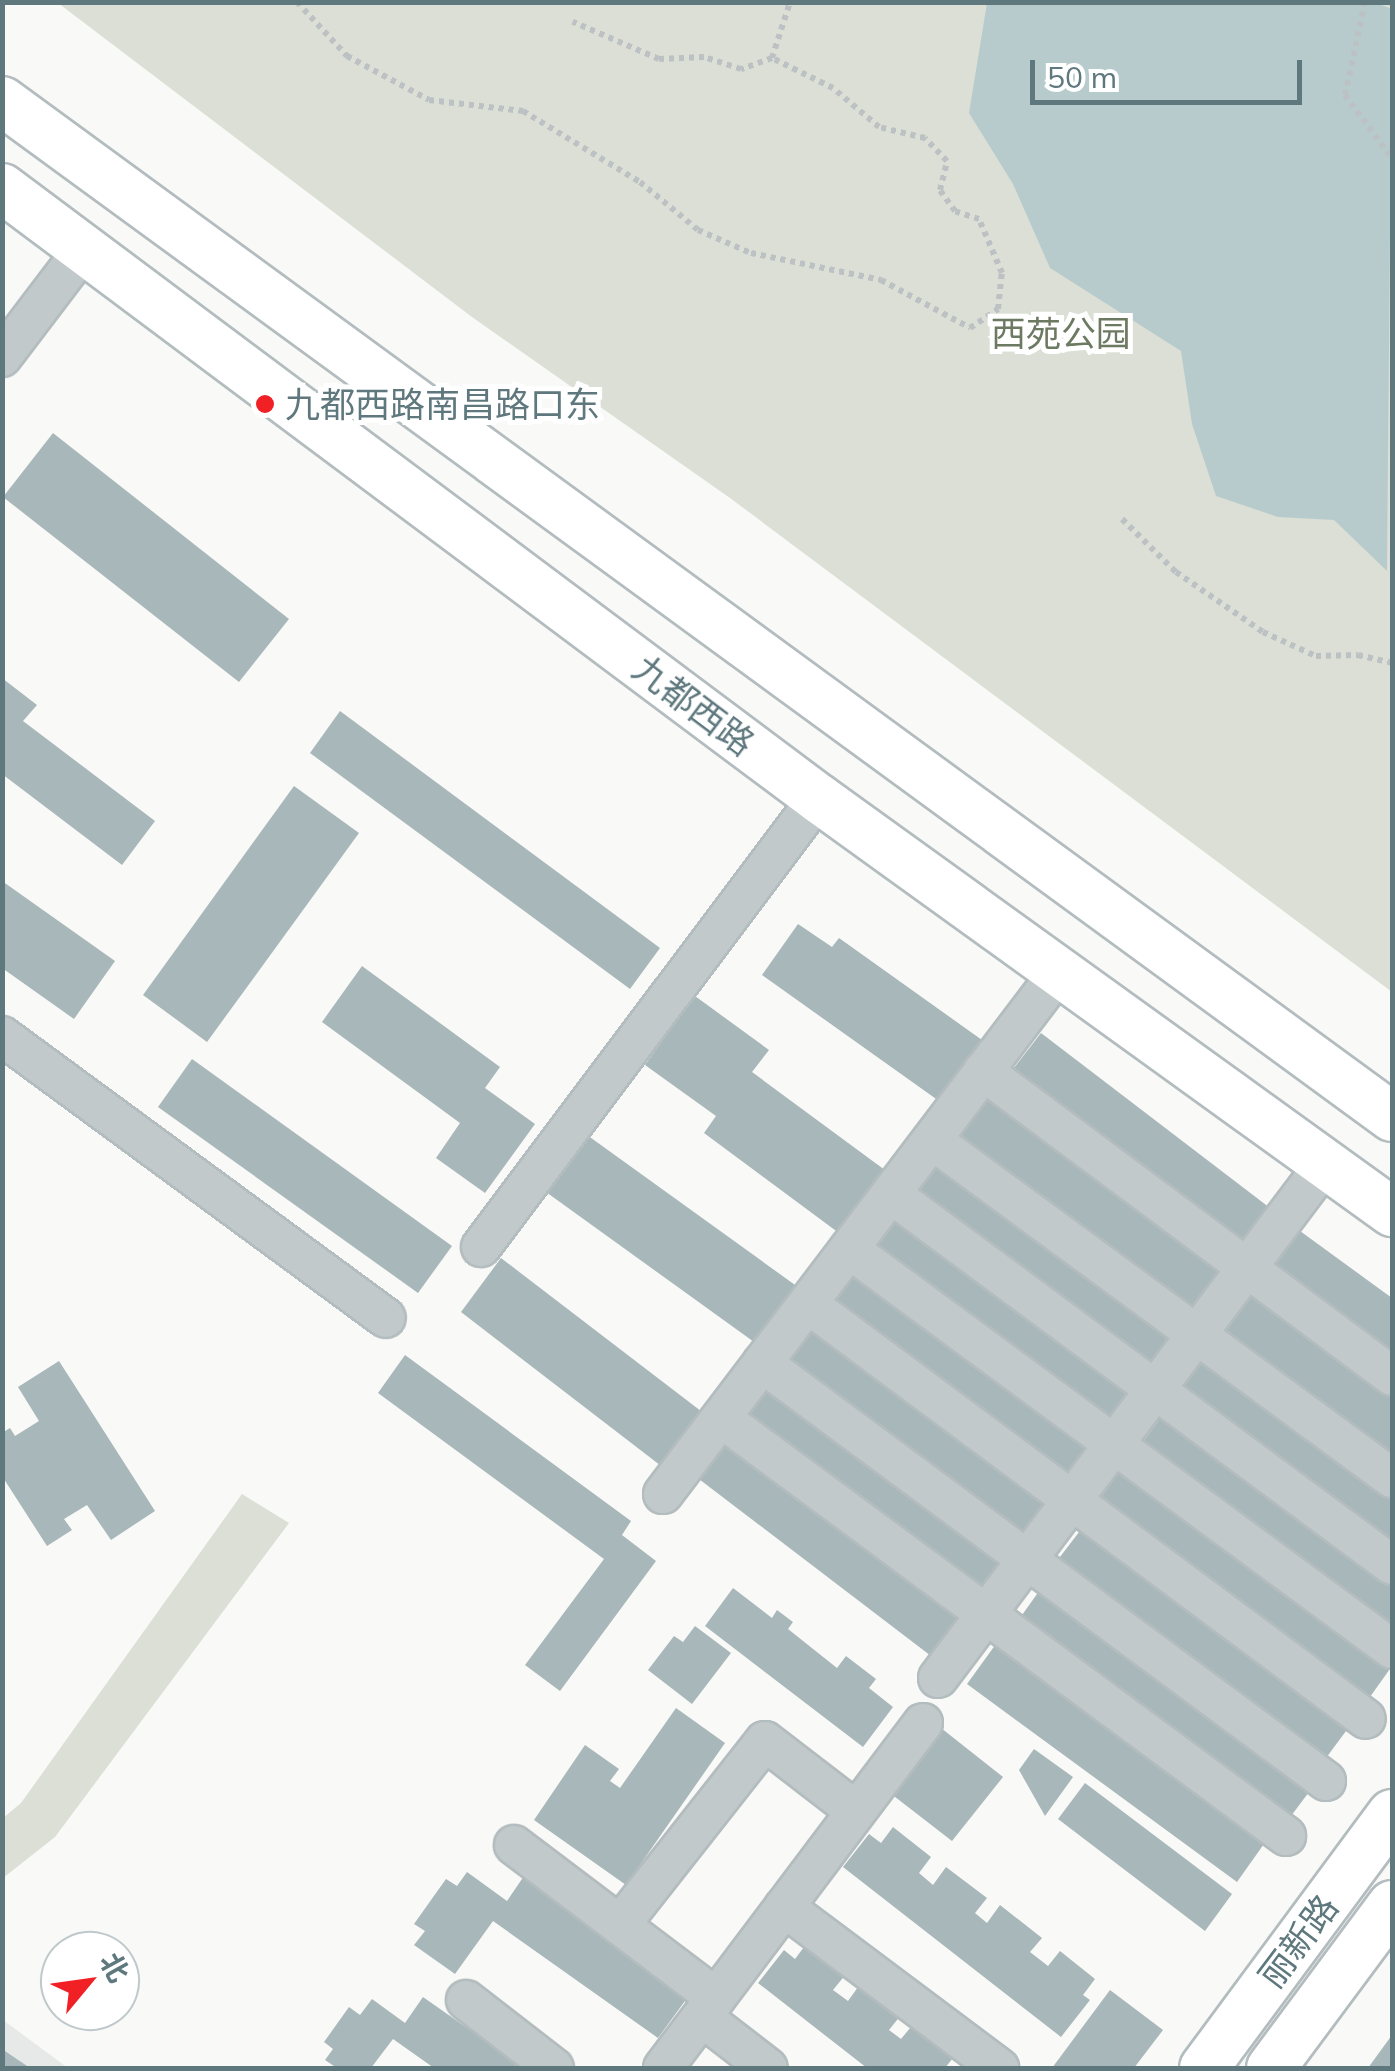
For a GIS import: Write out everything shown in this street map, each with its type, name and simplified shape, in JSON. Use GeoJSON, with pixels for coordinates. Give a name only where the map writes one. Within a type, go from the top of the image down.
{"type":"FeatureCollection","features":[{"type":"Feature","properties":{"kind":"main road"},"geometry":{"type":"LineString","coordinates":[[2,100],[1392,1117]]}},
{"type":"Feature","properties":{"kind":"main road","name":"九都西路"},"geometry":{"type":"LineString","coordinates":[[2,188],[818,798],[1392,1212]]}},
{"type":"Feature","properties":{"kind":"main road","name":"丽新路"},"geometry":{"type":"LineString","coordinates":[[1204,2068],[1392,1814]]}},
{"type":"Feature","properties":{"kind":"main road","name":"丽新路"},"geometry":{"type":"LineString","coordinates":[[1271,2068],[1392,1905]]}},
{"type":"Feature","properties":{"kind":"street"},"geometry":{"type":"LineString","coordinates":[[2,357],[84,249]]}},
{"type":"Feature","properties":{"kind":"street"},"geometry":{"type":"LineString","coordinates":[[481,1247],[818,798]]}},
{"type":"Feature","properties":{"kind":"street"},"geometry":{"type":"LineString","coordinates":[[663,1494],[1059,972]]}},
{"type":"Feature","properties":{"kind":"street"},"geometry":{"type":"LineString","coordinates":[[2,1036],[386,1318]]}},
{"type":"Feature","properties":{"kind":"street"},"geometry":{"type":"LineString","coordinates":[[983,1072],[1392,1376]]}},
{"type":"Feature","properties":{"kind":"street"},"geometry":{"type":"LineString","coordinates":[[932,1140],[1392,1478]]}},
{"type":"Feature","properties":{"kind":"street"},"geometry":{"type":"LineString","coordinates":[[938,1678],[1325,1164]]}},
{"type":"Feature","properties":{"kind":"street"},"geometry":{"type":"LineString","coordinates":[[891,1194],[1392,1565]]}},
{"type":"Feature","properties":{"kind":"street"},"geometry":{"type":"LineString","coordinates":[[849,1249],[1392,1649]]}},
{"type":"Feature","properties":{"kind":"street"},"geometry":{"type":"LineString","coordinates":[[808,1304],[1366,1720]]}},
{"type":"Feature","properties":{"kind":"street"},"geometry":{"type":"LineString","coordinates":[[762,1364],[1326,1781]]}},
{"type":"Feature","properties":{"kind":"street"},"geometry":{"type":"LineString","coordinates":[[721,1418],[1286,1836]]}},
{"type":"Feature","properties":{"kind":"street"},"geometry":{"type":"LineString","coordinates":[[663,2068],[923,1723]]}},
{"type":"Feature","properties":{"kind":"street"},"geometry":{"type":"LineString","coordinates":[[620,1925],[765,1741],[856,1811]]}},
{"type":"Feature","properties":{"kind":"street"},"geometry":{"type":"LineString","coordinates":[[514,1845],[620,1925],[768,2068]]}},
{"type":"Feature","properties":{"kind":"street"},"geometry":{"type":"LineString","coordinates":[[784,1907],[999,2068]]}},
{"type":"Feature","properties":{"kind":"street"},"geometry":{"type":"LineString","coordinates":[[466,2000],[554,2068]]}},
{"type":"Feature","properties":{"kind":"path"},"geometry":{"type":"LineString","coordinates":[[297,2],[346,56],[429,100],[523,111],[640,182],[698,230],[751,254],[881,280],[970,328],[998,309],[1002,272],[979,219],[956,211],[940,190],[947,162],[925,138],[879,126],[833,88],[772,58],[741,69],[704,58],[659,59],[573,22]]}},
{"type":"Feature","properties":{"kind":"path"},"geometry":{"type":"LineString","coordinates":[[772,58],[790,2]]}},
{"type":"Feature","properties":{"kind":"path"},"geometry":{"type":"LineString","coordinates":[[1365,2],[1345,95],[1392,158]]}},
{"type":"Feature","properties":{"kind":"path"},"geometry":{"type":"LineString","coordinates":[[1122,519],[1176,572],[1263,632],[1316,656],[1358,654],[1392,663]]}},
{"type":"Feature","properties":{"kind":"shaded area"},"geometry":{"type":"Polygon","coordinates":[[[1374,2],[1392,9],[1387,571],[1334,520],[1278,517],[1216,496],[1192,424],[1181,351],[1050,268],[1013,184],[969,113],[987,3],[1374,2]]]}},
{"type":"Feature","properties":{"kind":"shaded area"},"geometry":{"type":"Polygon","coordinates":[[[3,2020],[68,2068],[3,2068],[3,2020]]]}},
{"type":"Feature","properties":{"kind":"green space","name":"西苑公园"},"geometry":{"type":"Polygon","coordinates":[[[58,3],[1392,3],[1392,992],[730,498],[472,317],[58,3]]]}},
{"type":"Feature","properties":{"kind":"green space"},"geometry":{"type":"Polygon","coordinates":[[[242,1494],[289,1523],[55,1837],[3,1878],[3,1818],[21,1803],[242,1494]]]}},
{"type":"Feature","properties":{"kind":"building"},"geometry":{"type":"Polygon","coordinates":[[[53,433],[289,619],[239,682],[3,497],[53,433]]]}},
{"type":"Feature","properties":{"kind":"building"},"geometry":{"type":"Polygon","coordinates":[[[2,678],[37,705],[23,721],[155,821],[122,865],[2,774],[2,678]]]}},
{"type":"Feature","properties":{"kind":"building"},"geometry":{"type":"Polygon","coordinates":[[[340,711],[660,948],[630,989],[310,753],[340,711]]]}},
{"type":"Feature","properties":{"kind":"building"},"geometry":{"type":"Polygon","coordinates":[[[294,786],[359,833],[207,1042],[143,995],[294,786]]]}},
{"type":"Feature","properties":{"kind":"building"},"geometry":{"type":"Polygon","coordinates":[[[2,881],[115,961],[74,1019],[2,968],[2,881]]]}},
{"type":"Feature","properties":{"kind":"building"},"geometry":{"type":"Polygon","coordinates":[[[798,924],[832,947],[839,938],[989,1045],[946,1106],[762,975],[798,924]]]}},
{"type":"Feature","properties":{"kind":"building"},"geometry":{"type":"Polygon","coordinates":[[[362,966],[500,1067],[485,1088],[535,1124],[485,1193],[436,1158],[460,1123],[322,1022],[362,966]]]}},
{"type":"Feature","properties":{"kind":"building"},"geometry":{"type":"Polygon","coordinates":[[[695,996],[769,1050],[752,1072],[893,1176],[847,1239],[704,1133],[716,1116],[645,1065],[695,996]]]}},
{"type":"Feature","properties":{"kind":"building"},"geometry":{"type":"Polygon","coordinates":[[[1041,1033],[1270,1208],[1240,1248],[1010,1073],[1041,1033]]]}},
{"type":"Feature","properties":{"kind":"building"},"geometry":{"type":"Polygon","coordinates":[[[192,1059],[452,1246],[418,1293],[158,1107],[192,1059]]]}},
{"type":"Feature","properties":{"kind":"building"},"geometry":{"type":"Polygon","coordinates":[[[987,1092],[1225,1270],[1190,1317],[951,1139],[987,1092]]]}},
{"type":"Feature","properties":{"kind":"building"},"geometry":{"type":"Polygon","coordinates":[[[587,1135],[802,1290],[761,1347],[546,1192],[587,1135]]]}},
{"type":"Feature","properties":{"kind":"building"},"geometry":{"type":"Polygon","coordinates":[[[939,1157],[1175,1332],[1144,1374],[908,1199],[939,1157]]]}},
{"type":"Feature","properties":{"kind":"building"},"geometry":{"type":"Polygon","coordinates":[[[898,1209],[1136,1389],[1105,1431],[867,1251],[898,1209]]]}},
{"type":"Feature","properties":{"kind":"building"},"geometry":{"type":"Polygon","coordinates":[[[1300,1231],[1392,1298],[1392,1366],[1268,1276],[1300,1231]]]}},
{"type":"Feature","properties":{"kind":"building"},"geometry":{"type":"Polygon","coordinates":[[[501,1258],[710,1418],[669,1472],[461,1312],[501,1258]]]}},
{"type":"Feature","properties":{"kind":"building"},"geometry":{"type":"Polygon","coordinates":[[[858,1263],[1094,1445],[1062,1488],[826,1306],[858,1263]]]}},
{"type":"Feature","properties":{"kind":"building"},"geometry":{"type":"Polygon","coordinates":[[[1251,1287],[1392,1393],[1392,1468],[1215,1337],[1251,1287]]]}},
{"type":"Feature","properties":{"kind":"building"},"geometry":{"type":"Polygon","coordinates":[[[813,1321],[1052,1496],[1016,1546],[777,1370],[813,1321]]]}},
{"type":"Feature","properties":{"kind":"building"},"geometry":{"type":"Polygon","coordinates":[[[1202,1345],[1392,1489],[1392,1558],[1169,1390],[1202,1345]]]}},
{"type":"Feature","properties":{"kind":"building"},"geometry":{"type":"Polygon","coordinates":[[[405,1355],[631,1521],[622,1535],[656,1561],[560,1691],[525,1665],[604,1559],[378,1393],[405,1355]]]}},
{"type":"Feature","properties":{"kind":"building"},"geometry":{"type":"Polygon","coordinates":[[[59,1361],[155,1511],[111,1540],[87,1505],[64,1519],[72,1530],[47,1546],[2,1476],[2,1433],[10,1428],[15,1436],[39,1421],[18,1387],[59,1361]]]}},
{"type":"Feature","properties":{"kind":"building"},"geometry":{"type":"Polygon","coordinates":[[[771,1378],[1011,1562],[978,1606],[738,1421],[771,1378]]]}},
{"type":"Feature","properties":{"kind":"building"},"geometry":{"type":"Polygon","coordinates":[[[1168,1408],[1392,1573],[1392,1643],[1134,1454],[1168,1408]]]}},
{"type":"Feature","properties":{"kind":"building"},"geometry":{"type":"Polygon","coordinates":[[[727,1433],[967,1616],[935,1659],[695,1476],[727,1433]]]}},
{"type":"Feature","properties":{"kind":"building"},"geometry":{"type":"Polygon","coordinates":[[[1124,1465],[1392,1666],[1360,1711],[1090,1513],[1124,1465]]]}},
{"type":"Feature","properties":{"kind":"building"},"geometry":{"type":"Polygon","coordinates":[[[1086,1523],[1352,1723],[1320,1766],[1053,1566],[1086,1523]]]}},
{"type":"Feature","properties":{"kind":"building"},"geometry":{"type":"Polygon","coordinates":[[[1047,1580],[1318,1780],[1285,1824],[1015,1625],[1047,1580]]]}},
{"type":"Feature","properties":{"kind":"building"},"geometry":{"type":"Polygon","coordinates":[[[733,1588],[772,1618],[777,1610],[793,1622],[788,1629],[837,1668],[846,1656],[876,1679],[869,1688],[893,1707],[863,1747],[705,1626],[733,1588]]]}},
{"type":"Feature","properties":{"kind":"building"},"geometry":{"type":"Polygon","coordinates":[[[695,1626],[731,1653],[692,1704],[648,1670],[674,1636],[683,1642],[695,1626]]]}},
{"type":"Feature","properties":{"kind":"building"},"geometry":{"type":"Polygon","coordinates":[[[1001,1637],[1271,1834],[1237,1882],[967,1684],[1001,1637]]]}},
{"type":"Feature","properties":{"kind":"building"},"geometry":{"type":"Polygon","coordinates":[[[676,1708],[725,1743],[626,1885],[534,1820],[585,1745],[619,1769],[610,1781],[620,1788],[676,1708]]]}},
{"type":"Feature","properties":{"kind":"building"},"geometry":{"type":"Polygon","coordinates":[[[941,1728],[1003,1777],[952,1841],[890,1793],[941,1728]]]}},
{"type":"Feature","properties":{"kind":"building"},"geometry":{"type":"Polygon","coordinates":[[[1034,1749],[1073,1777],[1045,1816],[1019,1770],[1034,1749]]]}},
{"type":"Feature","properties":{"kind":"building"},"geometry":{"type":"Polygon","coordinates":[[[1085,1783],[1232,1894],[1205,1931],[1058,1819],[1085,1783]]]}},
{"type":"Feature","properties":{"kind":"building"},"geometry":{"type":"Polygon","coordinates":[[[893,1827],[931,1857],[919,1873],[933,1885],[946,1867],[987,1898],[975,1913],[987,1923],[1000,1905],[1042,1938],[1030,1952],[1048,1966],[1060,1951],[1095,1979],[1083,1995],[1090,2000],[1061,2037],[843,1867],[869,1834],[881,1843],[893,1827]]]}},
{"type":"Feature","properties":{"kind":"building"},"geometry":{"type":"Polygon","coordinates":[[[467,1872],[507,1901],[524,1876],[690,1994],[658,2038],[493,1921],[455,1974],[414,1945],[425,1931],[414,1924],[446,1879],[457,1886],[467,1872]]]}},
{"type":"Feature","properties":{"kind":"building"},"geometry":{"type":"Polygon","coordinates":[[[807,1943],[846,1974],[833,1990],[848,2001],[861,1983],[901,2015],[889,2030],[901,2039],[915,2022],[956,2054],[945,2068],[867,2068],[758,1983],[784,1950],[795,1959],[807,1943]]]}},
{"type":"Feature","properties":{"kind":"building"},"geometry":{"type":"Polygon","coordinates":[[[1110,1990],[1163,2030],[1134,2068],[1052,2068],[1110,1990]]]}},
{"type":"Feature","properties":{"kind":"building"},"geometry":{"type":"Polygon","coordinates":[[[423,1997],[524,2068],[434,2068],[393,2039],[371,2068],[337,2068],[325,2060],[333,2049],[324,2042],[349,2007],[360,2015],[372,1999],[405,2023],[423,1997]]]}},
{"type":"Feature","properties":{"kind":"building"},"geometry":{"type":"Polygon","coordinates":[[[1392,2035],[1392,2068],[1368,2068],[1392,2035]]]}},
{"type":"Feature","properties":{"kind":"building"},"geometry":{"type":"Polygon","coordinates":[[[2,2049],[30,2068],[2,2068],[2,2049]]]}},
{"type":"Feature","properties":{"kind":"place","name":"九都西路南昌路口东"},"geometry":{"type":"Point","coordinates":[265,404]}}]}
